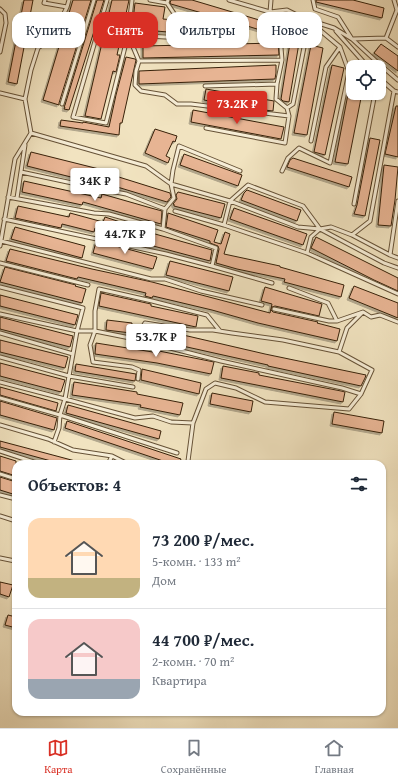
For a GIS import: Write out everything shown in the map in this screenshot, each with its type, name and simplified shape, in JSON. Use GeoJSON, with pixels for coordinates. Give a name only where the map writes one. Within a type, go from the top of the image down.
{"type":"FeatureCollection","features":[{"type":"Feature","properties":{"kind":"lane"},"geometry":{"type":"LineString","coordinates":[[44,0],[44,3],[67,7]]}},
{"type":"Feature","properties":{"kind":"lane"},"geometry":{"type":"LineString","coordinates":[[0,246],[15,159],[31,133],[26,99],[31,70],[38,48],[52,38],[69,0]]}},
{"type":"Feature","properties":{"kind":"lane"},"geometry":{"type":"LineString","coordinates":[[62,104],[94,0]]}},
{"type":"Feature","properties":{"kind":"lane"},"geometry":{"type":"LineString","coordinates":[[104,12],[107,0]]}},
{"type":"Feature","properties":{"kind":"lane"},"geometry":{"type":"LineString","coordinates":[[131,12],[132,0]]}},
{"type":"Feature","properties":{"kind":"lane"},"geometry":{"type":"LineString","coordinates":[[150,0],[168,2],[173,12]]}},
{"type":"Feature","properties":{"kind":"lane"},"geometry":{"type":"LineString","coordinates":[[229,0],[270,12],[287,10],[291,12]]}},
{"type":"Feature","properties":{"kind":"lane"},"geometry":{"type":"LineString","coordinates":[[270,12],[271,0]]}},
{"type":"Feature","properties":{"kind":"lane"},"geometry":{"type":"LineString","coordinates":[[313,0],[315,10],[338,17],[352,39]]}},
{"type":"Feature","properties":{"kind":"lane"},"geometry":{"type":"LineString","coordinates":[[386,38],[397,10],[394,0]]}},
{"type":"Feature","properties":{"kind":"lane"},"geometry":{"type":"LineString","coordinates":[[0,9],[5,14],[6,23],[0,52]]}},
{"type":"Feature","properties":{"kind":"lane"},"geometry":{"type":"LineString","coordinates":[[322,25],[334,28],[352,39],[398,80]]}},
{"type":"Feature","properties":{"kind":"lane"},"geometry":{"type":"LineString","coordinates":[[334,28],[362,60]]}},
{"type":"Feature","properties":{"kind":"lane"},"geometry":{"type":"LineString","coordinates":[[282,171],[288,158],[300,148],[330,163],[349,72],[340,47],[322,32]]}},
{"type":"Feature","properties":{"kind":"lane"},"geometry":{"type":"LineString","coordinates":[[352,39],[386,38],[398,47]]}},
{"type":"Feature","properties":{"kind":"lane"},"geometry":{"type":"LineString","coordinates":[[311,141],[326,67],[340,47]]}},
{"type":"Feature","properties":{"kind":"lane"},"geometry":{"type":"LineString","coordinates":[[93,48],[74,116],[106,123],[125,48]]}},
{"type":"Feature","properties":{"kind":"lane"},"geometry":{"type":"LineString","coordinates":[[134,48],[140,61],[136,71],[135,85],[141,91],[165,95],[177,104],[191,104],[289,116]]}},
{"type":"Feature","properties":{"kind":"lane"},"geometry":{"type":"LineString","coordinates":[[206,128],[285,143],[289,116],[287,108],[276,99],[277,84],[282,60],[281,48]]}},
{"type":"Feature","properties":{"kind":"lane"},"geometry":{"type":"LineString","coordinates":[[287,108],[293,104],[304,48]]}},
{"type":"Feature","properties":{"kind":"lane"},"geometry":{"type":"LineString","coordinates":[[140,61],[282,60]]}},
{"type":"Feature","properties":{"kind":"lane"},"geometry":{"type":"LineString","coordinates":[[205,86],[277,84]]}},
{"type":"Feature","properties":{"kind":"lane"},"geometry":{"type":"LineString","coordinates":[[352,235],[370,221],[396,92],[386,84]]}},
{"type":"Feature","properties":{"kind":"lane"},"geometry":{"type":"LineString","coordinates":[[0,93],[26,99]]}},
{"type":"Feature","properties":{"kind":"lane"},"geometry":{"type":"LineString","coordinates":[[354,204],[374,100]]}},
{"type":"Feature","properties":{"kind":"lane"},"geometry":{"type":"LineString","coordinates":[[31,133],[146,166],[171,184],[230,201],[298,227],[320,229],[331,227],[352,235],[398,258]]}},
{"type":"Feature","properties":{"kind":"lane"},"geometry":{"type":"LineString","coordinates":[[17,198],[25,143]]}},
{"type":"Feature","properties":{"kind":"lane"},"geometry":{"type":"LineString","coordinates":[[163,229],[165,209],[174,198],[171,184],[179,146],[240,171]]}},
{"type":"Feature","properties":{"kind":"lane"},"geometry":{"type":"LineString","coordinates":[[21,172],[126,194],[165,209]]}},
{"type":"Feature","properties":{"kind":"lane"},"geometry":{"type":"LineString","coordinates":[[224,225],[230,201],[248,185],[303,206],[320,229],[384,263],[398,268]]}},
{"type":"Feature","properties":{"kind":"lane"},"geometry":{"type":"LineString","coordinates":[[8,197],[94,213],[109,214],[163,229],[216,248],[212,266]]}},
{"type":"Feature","properties":{"kind":"lane"},"geometry":{"type":"LineString","coordinates":[[390,255],[398,201]]}},
{"type":"Feature","properties":{"kind":"lane"},"geometry":{"type":"LineString","coordinates":[[175,211],[224,225],[307,253],[398,294]]}},
{"type":"Feature","properties":{"kind":"lane"},"geometry":{"type":"LineString","coordinates":[[4,219],[166,254],[272,282]]}},
{"type":"Feature","properties":{"kind":"lane"},"geometry":{"type":"LineString","coordinates":[[307,253],[311,236],[320,229]]}},
{"type":"Feature","properties":{"kind":"lane"},"geometry":{"type":"LineString","coordinates":[[1,241],[152,279],[165,279],[201,291],[262,305]]}},
{"type":"Feature","properties":{"kind":"lane"},"geometry":{"type":"LineString","coordinates":[[0,263],[88,285]]}},
{"type":"Feature","properties":{"kind":"lane"},"geometry":{"type":"LineString","coordinates":[[0,287],[83,308],[77,331],[65,399],[60,415],[59,428],[54,442]]}},
{"type":"Feature","properties":{"kind":"lane"},"geometry":{"type":"LineString","coordinates":[[138,378],[139,370],[132,367],[93,362],[90,345],[95,331],[95,311],[99,288],[207,315],[220,331]]}},
{"type":"Feature","properties":{"kind":"lane"},"geometry":{"type":"LineString","coordinates":[[289,288],[328,303],[337,321]]}},
{"type":"Feature","properties":{"kind":"lane"},"geometry":{"type":"LineString","coordinates":[[274,309],[329,322],[337,321],[363,312]]}},
{"type":"Feature","properties":{"kind":"lane"},"geometry":{"type":"LineString","coordinates":[[363,312],[370,317],[380,315],[398,322]]}},
{"type":"Feature","properties":{"kind":"lane"},"geometry":{"type":"LineString","coordinates":[[339,352],[347,328],[363,312]]}},
{"type":"Feature","properties":{"kind":"lane"},"geometry":{"type":"LineString","coordinates":[[0,314],[77,331],[95,331],[134,339],[221,361],[342,388],[361,394]]}},
{"type":"Feature","properties":{"kind":"lane"},"geometry":{"type":"LineString","coordinates":[[134,339],[145,323],[190,330],[213,330],[232,334],[283,340],[339,352],[372,370],[361,394],[349,409],[265,402],[236,388],[215,383],[206,389],[193,423],[188,460]]}},
{"type":"Feature","properties":{"kind":"lane"},"geometry":{"type":"LineString","coordinates":[[0,333],[73,354]]}},
{"type":"Feature","properties":{"kind":"lane"},"geometry":{"type":"LineString","coordinates":[[0,357],[69,376],[133,387]]}},
{"type":"Feature","properties":{"kind":"lane"},"geometry":{"type":"LineString","coordinates":[[0,382],[135,418],[153,416],[171,422],[193,423]]}},
{"type":"Feature","properties":{"kind":"lane"},"geometry":{"type":"LineString","coordinates":[[0,398],[60,415],[178,453]]}},
{"type":"Feature","properties":{"kind":"lane"},"geometry":{"type":"LineString","coordinates":[[0,425],[54,442],[73,450],[112,456],[120,460]]}},
{"type":"Feature","properties":{"kind":"lane"},"geometry":{"type":"LineString","coordinates":[[0,451],[28,460]]}},
{"type":"Feature","properties":{"kind":"lane"},"geometry":{"type":"LineString","coordinates":[[110,460],[112,456]]}},
{"type":"Feature","properties":{"kind":"lane"},"geometry":{"type":"LineString","coordinates":[[0,474],[12,478]]}},
{"type":"Feature","properties":{"kind":"lane"},"geometry":{"type":"LineString","coordinates":[[0,495],[12,498]]}},
{"type":"Feature","properties":{"kind":"lane"},"geometry":{"type":"LineString","coordinates":[[0,516],[12,520]]}},
{"type":"Feature","properties":{"kind":"lane"},"geometry":{"type":"LineString","coordinates":[[0,558],[12,561]]}},
{"type":"Feature","properties":{"kind":"building"},"geometry":{"type":"Polygon","coordinates":[[[24,0],[33,0],[31,12],[22,12],[24,0]]]}},
{"type":"Feature","properties":{"kind":"building"},"geometry":{"type":"Polygon","coordinates":[[[73,0],[91,0],[85,19],[85,12],[69,12],[73,0]]]}},
{"type":"Feature","properties":{"kind":"building"},"geometry":{"type":"Polygon","coordinates":[[[97,0],[104,0],[100,12],[93,12],[97,0]]]}},
{"type":"Feature","properties":{"kind":"building"},"geometry":{"type":"Polygon","coordinates":[[[112,0],[129,0],[126,12],[109,12],[112,0]]]}},
{"type":"Feature","properties":{"kind":"building"},"geometry":{"type":"Polygon","coordinates":[[[171,0],[192,0],[232,12],[199,12],[170,3],[171,0]]]}},
{"type":"Feature","properties":{"kind":"building"},"geometry":{"type":"Polygon","coordinates":[[[316,0],[353,0],[384,8],[382,18],[316,2],[316,0]]]}},
{"type":"Feature","properties":{"kind":"building"},"geometry":{"type":"Polygon","coordinates":[[[135,3],[165,7],[163,19],[166,19],[166,32],[158,31],[158,12],[134,12],[135,3]]]}},
{"type":"Feature","properties":{"kind":"building"},"geometry":{"type":"Polygon","coordinates":[[[93,13],[93,35],[69,110],[64,109],[82,48],[85,48],[85,39],[93,13]]]}},
{"type":"Feature","properties":{"kind":"building"},"geometry":{"type":"Polygon","coordinates":[[[249,17],[257,19],[257,29],[249,27],[249,17]]]}},
{"type":"Feature","properties":{"kind":"building"},"geometry":{"type":"Polygon","coordinates":[[[257,43],[257,48],[278,48],[279,55],[143,58],[143,48],[158,48],[158,46],[166,45],[166,48],[249,48],[249,44],[257,43]]]}},
{"type":"Feature","properties":{"kind":"building"},"geometry":{"type":"Polygon","coordinates":[[[381,44],[398,56],[398,71],[386,62],[386,60],[383,60],[374,53],[381,44]]]}},
{"type":"Feature","properties":{"kind":"building"},"geometry":{"type":"Polygon","coordinates":[[[15,48],[24,48],[17,84],[8,82],[15,48]]]}},
{"type":"Feature","properties":{"kind":"building"},"geometry":{"type":"Polygon","coordinates":[[[59,48],[76,48],[59,105],[43,100],[59,48]]]}},
{"type":"Feature","properties":{"kind":"building"},"geometry":{"type":"Polygon","coordinates":[[[101,48],[119,48],[117,55],[120,55],[116,72],[113,71],[101,119],[85,116],[101,48]]]}},
{"type":"Feature","properties":{"kind":"building"},"geometry":{"type":"Polygon","coordinates":[[[289,48],[298,48],[289,102],[281,99],[289,48]]]}},
{"type":"Feature","properties":{"kind":"building"},"geometry":{"type":"Polygon","coordinates":[[[310,48],[323,48],[307,135],[294,133],[310,48]]]}},
{"type":"Feature","properties":{"kind":"building"},"geometry":{"type":"Polygon","coordinates":[[[126,57],[136,60],[122,123],[120,123],[119,135],[60,126],[61,120],[109,127],[126,57]]]}},
{"type":"Feature","properties":{"kind":"building"},"geometry":{"type":"Polygon","coordinates":[[[276,65],[275,79],[139,84],[139,71],[276,65]]]}},
{"type":"Feature","properties":{"kind":"building"},"geometry":{"type":"Polygon","coordinates":[[[332,65],[344,68],[325,155],[314,152],[332,65]]]}},
{"type":"Feature","properties":{"kind":"building"},"geometry":{"type":"Polygon","coordinates":[[[206,89],[274,101],[273,111],[246,108],[204,100],[206,89]]]}},
{"type":"Feature","properties":{"kind":"building"},"geometry":{"type":"Polygon","coordinates":[[[347,100],[361,100],[348,164],[335,162],[347,100]]]}},
{"type":"Feature","properties":{"kind":"building"},"geometry":{"type":"Polygon","coordinates":[[[396,106],[398,106],[398,157],[385,154],[396,106]]]}},
{"type":"Feature","properties":{"kind":"building"},"geometry":{"type":"Polygon","coordinates":[[[193,110],[284,127],[281,139],[191,122],[193,110]]]}},
{"type":"Feature","properties":{"kind":"building"},"geometry":{"type":"Polygon","coordinates":[[[155,129],[177,136],[166,156],[170,158],[168,163],[145,153],[155,129]]]}},
{"type":"Feature","properties":{"kind":"building"},"geometry":{"type":"Polygon","coordinates":[[[370,138],[380,140],[365,216],[354,214],[370,138]]]}},
{"type":"Feature","properties":{"kind":"building"},"geometry":{"type":"Polygon","coordinates":[[[31,152],[107,171],[106,173],[170,193],[171,197],[167,202],[104,183],[103,185],[27,166],[31,152]]]}},
{"type":"Feature","properties":{"kind":"building"},"geometry":{"type":"Polygon","coordinates":[[[184,154],[242,175],[238,186],[180,165],[184,154]]]}},
{"type":"Feature","properties":{"kind":"building"},"geometry":{"type":"Polygon","coordinates":[[[293,158],[352,177],[349,187],[287,167],[290,160],[293,158]]]}},
{"type":"Feature","properties":{"kind":"building"},"geometry":{"type":"Polygon","coordinates":[[[384,165],[398,167],[391,226],[378,225],[384,165]]]}},
{"type":"Feature","properties":{"kind":"building"},"geometry":{"type":"Polygon","coordinates":[[[24,181],[101,198],[102,194],[162,211],[161,224],[83,202],[82,205],[22,192],[24,181]]]}},
{"type":"Feature","properties":{"kind":"building"},"geometry":{"type":"Polygon","coordinates":[[[247,190],[301,210],[297,221],[241,200],[247,190]]]}},
{"type":"Feature","properties":{"kind":"building"},"geometry":{"type":"Polygon","coordinates":[[[178,192],[225,204],[221,218],[174,206],[173,204],[177,199],[176,195],[178,192]]]}},
{"type":"Feature","properties":{"kind":"building"},"geometry":{"type":"Polygon","coordinates":[[[18,206],[69,217],[70,213],[103,222],[105,217],[148,232],[212,250],[210,261],[142,243],[95,228],[94,232],[62,224],[61,228],[15,218],[18,206]]]}},
{"type":"Feature","properties":{"kind":"building"},"geometry":{"type":"Polygon","coordinates":[[[234,208],[307,234],[303,245],[230,219],[234,208]]]}},
{"type":"Feature","properties":{"kind":"building"},"geometry":{"type":"Polygon","coordinates":[[[168,213],[218,230],[214,242],[221,244],[225,232],[230,234],[224,254],[280,266],[344,285],[341,297],[284,282],[285,279],[216,263],[219,249],[218,246],[210,243],[210,241],[166,227],[168,213]]]}},
{"type":"Feature","properties":{"kind":"building"},"geometry":{"type":"Polygon","coordinates":[[[15,227],[85,246],[82,258],[11,239],[15,227]]]}},
{"type":"Feature","properties":{"kind":"building"},"geometry":{"type":"Polygon","coordinates":[[[316,237],[398,278],[398,291],[311,248],[316,237]]]}},
{"type":"Feature","properties":{"kind":"building"},"geometry":{"type":"Polygon","coordinates":[[[96,242],[157,257],[153,269],[93,253],[96,242]]]}},
{"type":"Feature","properties":{"kind":"building"},"geometry":{"type":"Polygon","coordinates":[[[10,249],[152,282],[270,313],[272,304],[261,301],[265,287],[322,304],[319,316],[275,306],[272,307],[271,310],[273,312],[318,322],[317,323],[340,329],[337,341],[258,323],[153,296],[152,298],[145,296],[146,293],[78,277],[77,279],[6,261],[10,249]]]}},
{"type":"Feature","properties":{"kind":"building"},"geometry":{"type":"Polygon","coordinates":[[[170,261],[233,277],[229,291],[166,275],[170,261]]]}},
{"type":"Feature","properties":{"kind":"building"},"geometry":{"type":"Polygon","coordinates":[[[5,267],[76,285],[75,286],[86,289],[82,303],[0,282],[5,267]]]}},
{"type":"Feature","properties":{"kind":"building"},"geometry":{"type":"Polygon","coordinates":[[[354,286],[398,303],[398,318],[349,298],[354,286]]]}},
{"type":"Feature","properties":{"kind":"building"},"geometry":{"type":"Polygon","coordinates":[[[101,293],[198,316],[196,327],[99,306],[101,293]]]}},
{"type":"Feature","properties":{"kind":"building"},"geometry":{"type":"Polygon","coordinates":[[[0,295],[78,315],[75,325],[0,306],[0,295]]]}},
{"type":"Feature","properties":{"kind":"building"},"geometry":{"type":"Polygon","coordinates":[[[0,317],[73,336],[70,347],[0,329],[0,317]]]}},
{"type":"Feature","properties":{"kind":"building"},"geometry":{"type":"Polygon","coordinates":[[[107,320],[132,323],[131,333],[106,330],[107,320]]]}},
{"type":"Feature","properties":{"kind":"building"},"geometry":{"type":"Polygon","coordinates":[[[153,328],[265,354],[366,375],[361,386],[268,366],[151,339],[153,328]]]}},
{"type":"Feature","properties":{"kind":"building"},"geometry":{"type":"Polygon","coordinates":[[[0,340],[68,357],[65,368],[0,352],[0,340]]]}},
{"type":"Feature","properties":{"kind":"building"},"geometry":{"type":"Polygon","coordinates":[[[96,343],[159,353],[159,351],[214,362],[211,374],[157,363],[95,354],[96,343]]]}},
{"type":"Feature","properties":{"kind":"building"},"geometry":{"type":"Polygon","coordinates":[[[0,363],[65,380],[61,392],[0,376],[0,363]]]}},
{"type":"Feature","properties":{"kind":"building"},"geometry":{"type":"Polygon","coordinates":[[[76,364],[136,374],[135,381],[75,371],[76,364]]]}},
{"type":"Feature","properties":{"kind":"building"},"geometry":{"type":"Polygon","coordinates":[[[223,366],[259,373],[259,375],[345,392],[343,402],[221,378],[223,366]]]}},
{"type":"Feature","properties":{"kind":"building"},"geometry":{"type":"Polygon","coordinates":[[[142,369],[201,383],[199,394],[141,380],[142,369]]]}},
{"type":"Feature","properties":{"kind":"building"},"geometry":{"type":"Polygon","coordinates":[[[74,382],[137,392],[137,394],[183,403],[180,415],[140,407],[141,405],[72,395],[74,382]]]}},
{"type":"Feature","properties":{"kind":"building"},"geometry":{"type":"Polygon","coordinates":[[[0,387],[58,403],[56,411],[0,395],[0,387]]]}},
{"type":"Feature","properties":{"kind":"building"},"geometry":{"type":"Polygon","coordinates":[[[212,393],[253,401],[251,412],[210,404],[212,393]]]}},
{"type":"Feature","properties":{"kind":"building"},"geometry":{"type":"Polygon","coordinates":[[[0,401],[57,418],[54,430],[0,415],[0,401]]]}},
{"type":"Feature","properties":{"kind":"building"},"geometry":{"type":"Polygon","coordinates":[[[68,405],[161,431],[159,439],[66,413],[68,405]]]}},
{"type":"Feature","properties":{"kind":"building"},"geometry":{"type":"Polygon","coordinates":[[[334,412],[384,421],[382,433],[332,424],[334,412]]]}},
{"type":"Feature","properties":{"kind":"building"},"geometry":{"type":"Polygon","coordinates":[[[67,421],[181,459],[160,460],[65,428],[67,421]]]}},
{"type":"Feature","properties":{"kind":"building"},"geometry":{"type":"Polygon","coordinates":[[[0,441],[71,460],[47,460],[0,447],[0,441]]]}},
{"type":"Feature","properties":{"kind":"building"},"geometry":{"type":"Polygon","coordinates":[[[0,456],[13,460],[12,475],[0,471],[0,456]]]}},
{"type":"Feature","properties":{"kind":"building"},"geometry":{"type":"Polygon","coordinates":[[[0,477],[12,481],[12,494],[0,490],[0,477]]]}},
{"type":"Feature","properties":{"kind":"building"},"geometry":{"type":"Polygon","coordinates":[[[0,582],[12,585],[9,597],[0,594],[0,582]]]}},
{"type":"Feature","properties":{"kind":"building"},"geometry":{"type":"Polygon","coordinates":[[[8,615],[12,616],[12,627],[5,625],[8,615]]]}}]}
